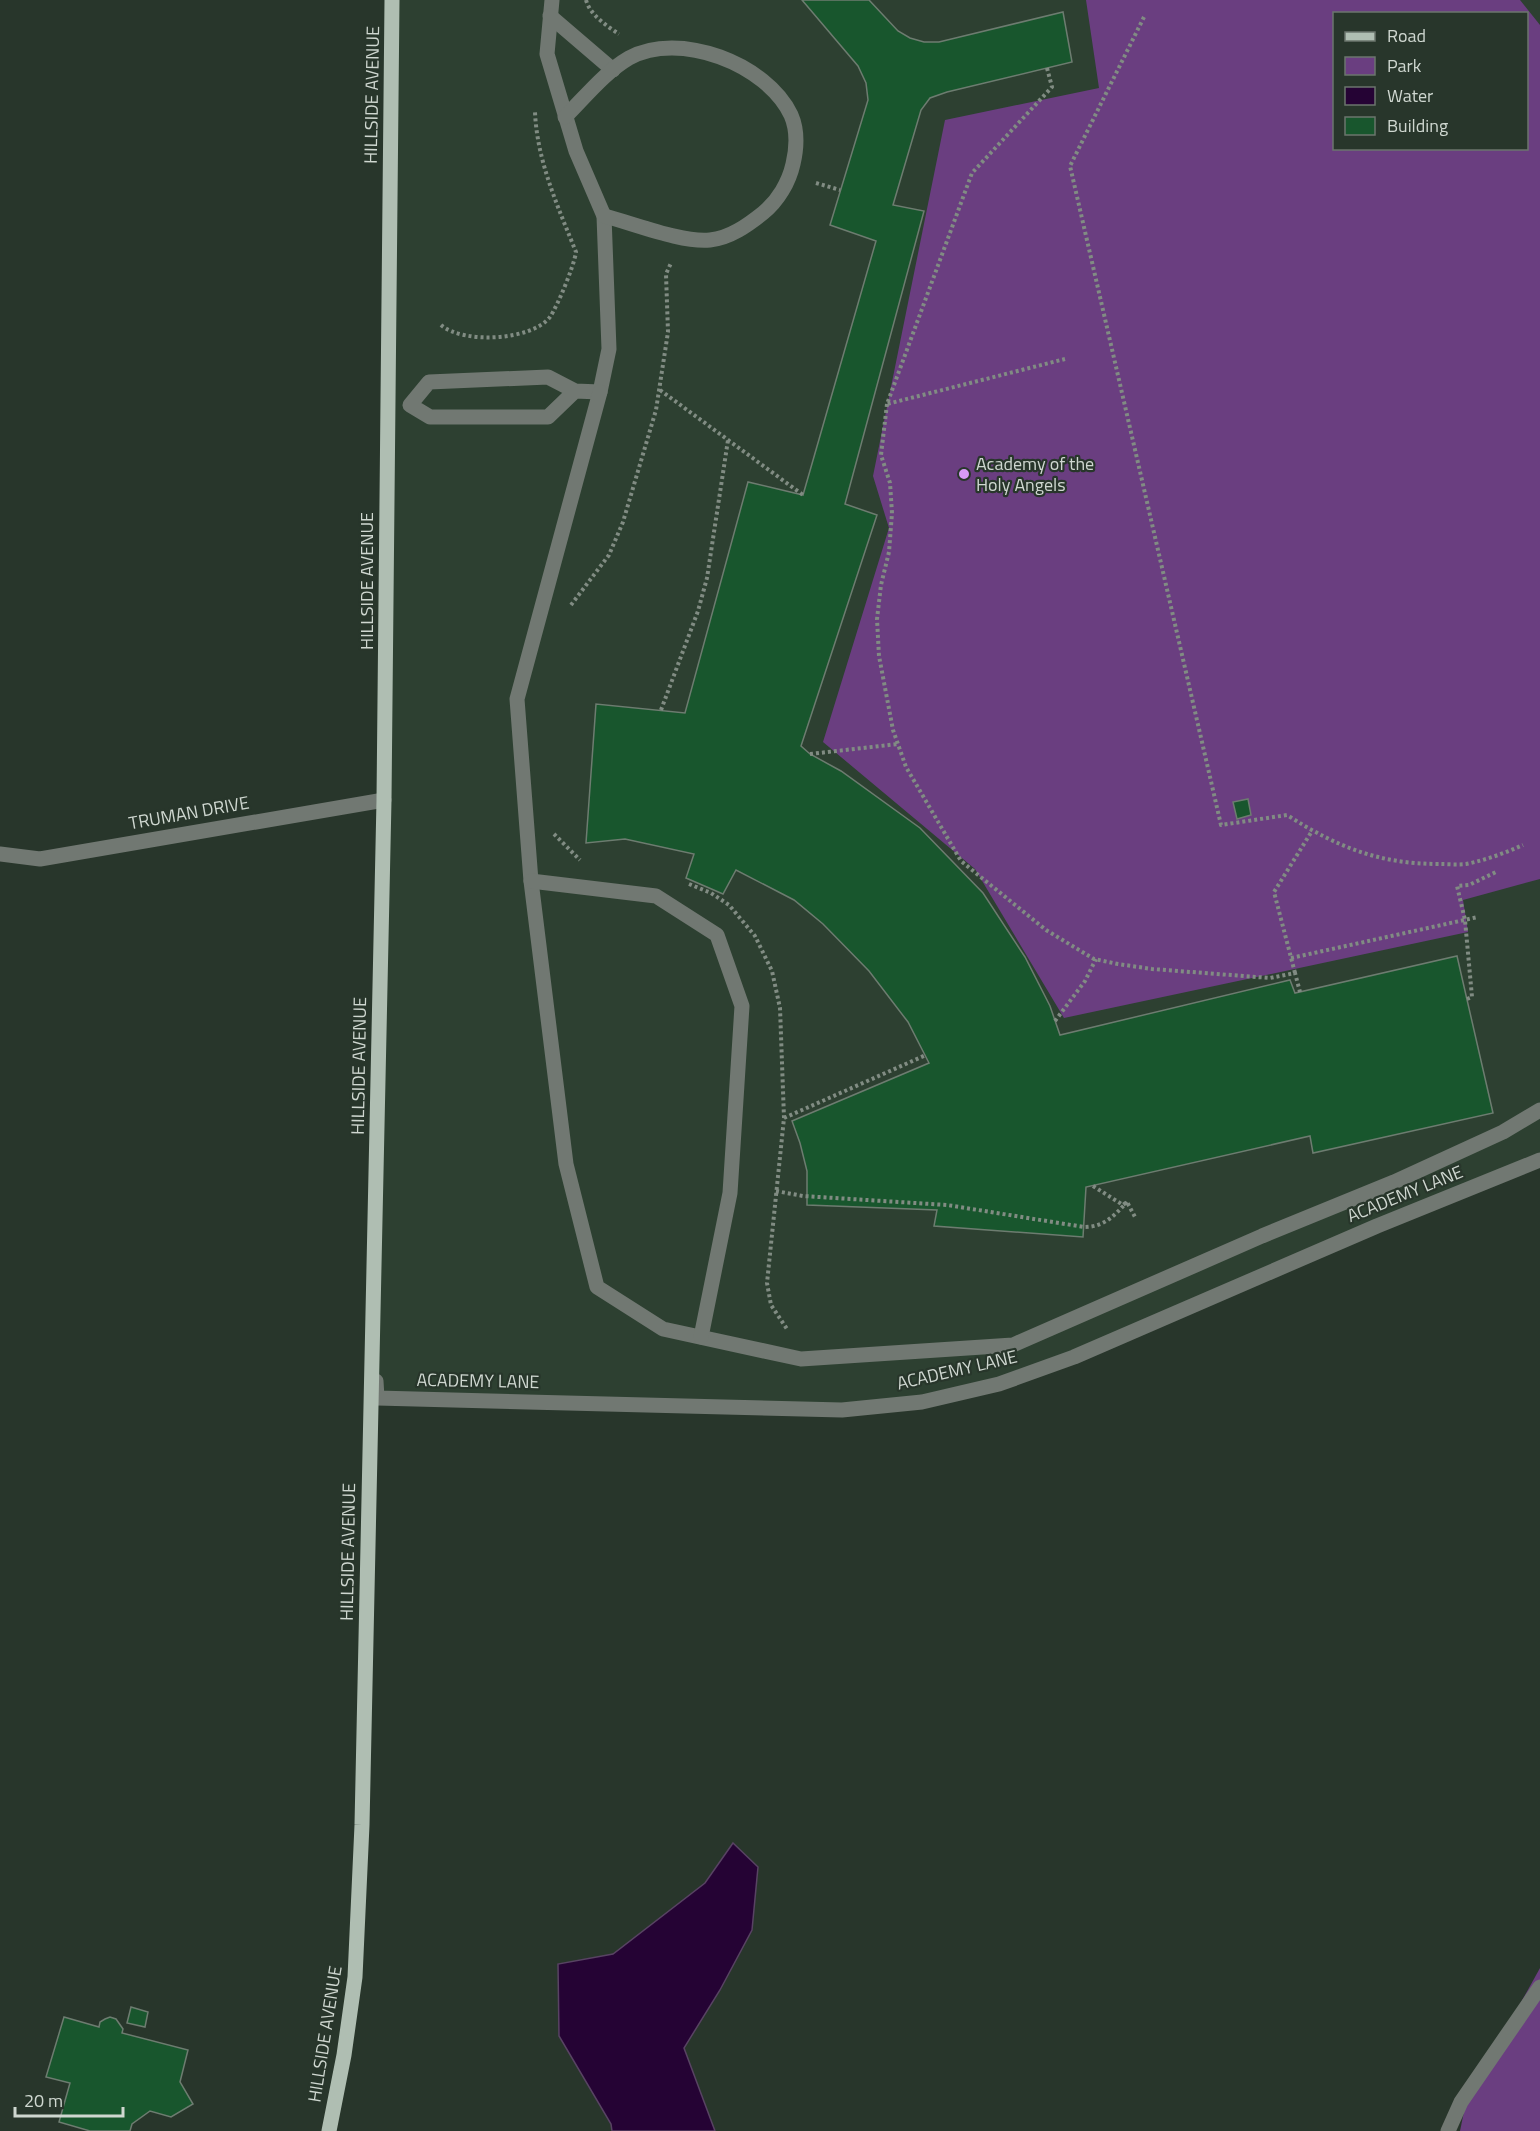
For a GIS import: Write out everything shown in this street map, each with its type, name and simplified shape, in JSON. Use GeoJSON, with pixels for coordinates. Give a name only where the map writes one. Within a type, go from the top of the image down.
{"type":"FeatureCollection","features":[{"type":"Feature","properties":{"kind":"main road","name":"HILLSIDE AVENUE"},"geometry":{"type":"LineString","coordinates":[[329,2131],[344,2055],[355,1977],[362,1814],[384,800],[392,0]]}},
{"type":"Feature","properties":{"kind":"street"},"geometry":{"type":"LineString","coordinates":[[552,0],[547,54],[576,151],[604,216],[609,349],[600,392],[517,699],[531,881],[566,1164],[597,1287],[663,1329],[801,1359],[1013,1345],[1251,1240],[1394,1182],[1503,1132],[1540,1110]]}},
{"type":"Feature","properties":{"kind":"street"},"geometry":{"type":"LineString","coordinates":[[550,16],[613,70]]}},
{"type":"Feature","properties":{"kind":"street"},"geometry":{"type":"LineString","coordinates":[[566,117],[613,70],[630,57],[654,50],[683,48],[716,54],[746,69],[771,87],[791,115],[798,143],[790,177],[771,206],[744,228],[711,240],[680,237],[604,216]]}},
{"type":"Feature","properties":{"kind":"street"},"geometry":{"type":"LineString","coordinates":[[410,405],[429,382],[548,377],[575,391],[600,392]]}},
{"type":"Feature","properties":{"kind":"street"},"geometry":{"type":"LineString","coordinates":[[388,405],[410,405],[430,417],[548,417],[575,391]]}},
{"type":"Feature","properties":{"kind":"street","name":"TRUMAN DRIVE"},"geometry":{"type":"LineString","coordinates":[[0,854],[40,859],[384,800]]}},
{"type":"Feature","properties":{"kind":"street"},"geometry":{"type":"LineString","coordinates":[[531,881],[656,896],[717,936],[742,1006],[730,1193],[701,1337]]}},
{"type":"Feature","properties":{"kind":"street","name":"ACADEMY LANE"},"geometry":{"type":"LineString","coordinates":[[373,1324],[377,1398],[842,1410],[922,1402],[999,1384],[1074,1357],[1377,1226],[1540,1160]]}},
{"type":"Feature","properties":{"kind":"street"},"geometry":{"type":"LineString","coordinates":[[1449,2131],[1461,2102],[1540,1988]]}},
{"type":"Feature","properties":{"kind":"path"},"geometry":{"type":"LineString","coordinates":[[586,0],[587,5],[603,24],[629,38]]}},
{"type":"Feature","properties":{"kind":"path"},"geometry":{"type":"LineString","coordinates":[[1144,17],[1070,166],[1221,825],[1287,815],[1312,831],[1356,852],[1411,864],[1465,864],[1523,845]]}},
{"type":"Feature","properties":{"kind":"path"},"geometry":{"type":"LineString","coordinates":[[1047,68],[1052,87],[972,173],[887,404],[881,455],[890,483],[892,513],[889,552],[881,585],[877,619],[879,656],[893,730],[906,767],[961,861],[1046,930],[1096,959],[1118,964],[1152,969],[1270,978],[1295,973]]}},
{"type":"Feature","properties":{"kind":"path"},"geometry":{"type":"LineString","coordinates":[[441,325],[447,330],[473,338],[502,336],[529,330],[542,324],[550,316],[574,264],[576,252],[547,178],[536,123],[535,101]]}},
{"type":"Feature","properties":{"kind":"path"},"geometry":{"type":"LineString","coordinates":[[811,193],[819,177]]}},
{"type":"Feature","properties":{"kind":"path"},"geometry":{"type":"LineString","coordinates":[[816,183],[840,190]]}},
{"type":"Feature","properties":{"kind":"path"},"geometry":{"type":"LineString","coordinates":[[571,606],[609,555],[623,522],[656,410],[668,332],[666,274],[669,264],[676,261]]}},
{"type":"Feature","properties":{"kind":"path"},"geometry":{"type":"LineString","coordinates":[[887,404],[1065,359]]}},
{"type":"Feature","properties":{"kind":"path"},"geometry":{"type":"LineString","coordinates":[[660,390],[803,495]]}},
{"type":"Feature","properties":{"kind":"path"},"geometry":{"type":"LineString","coordinates":[[661,710],[698,611],[707,578],[728,440]]}},
{"type":"Feature","properties":{"kind":"path"},"geometry":{"type":"LineString","coordinates":[[810,754],[898,744]]}},
{"type":"Feature","properties":{"kind":"path"},"geometry":{"type":"LineString","coordinates":[[551,828],[556,837],[578,859],[586,863]]}},
{"type":"Feature","properties":{"kind":"path"},"geometry":{"type":"LineString","coordinates":[[1300,992],[1274,892],[1312,831]]}},
{"type":"Feature","properties":{"kind":"path"},"geometry":{"type":"LineString","coordinates":[[1467,999],[1472,997],[1465,920],[1457,886],[1469,885],[1496,872]]}},
{"type":"Feature","properties":{"kind":"path"},"geometry":{"type":"LineString","coordinates":[[686,882],[711,893],[729,905],[755,936],[772,971],[780,1008],[784,1118],[767,1283],[771,1305],[782,1325],[789,1332]]}},
{"type":"Feature","properties":{"kind":"path"},"geometry":{"type":"LineString","coordinates":[[1291,958],[1478,917]]}},
{"type":"Feature","properties":{"kind":"path"},"geometry":{"type":"LineString","coordinates":[[1055,1021],[1085,981],[1096,959]]}},
{"type":"Feature","properties":{"kind":"path"},"geometry":{"type":"LineString","coordinates":[[784,1118],[926,1055]]}},
{"type":"Feature","properties":{"kind":"path"},"geometry":{"type":"LineString","coordinates":[[1093,1186],[1123,1205],[1127,1202]]}},
{"type":"Feature","properties":{"kind":"path"},"geometry":{"type":"LineString","coordinates":[[776,1191],[803,1196],[947,1205],[1084,1227],[1097,1227],[1116,1214],[1127,1202]]}},
{"type":"Feature","properties":{"kind":"path"},"geometry":{"type":"LineString","coordinates":[[1127,1202],[1135,1217]]}},
{"type":"Feature","properties":{"kind":"shaded area","name":"Academy of the Holy Angels"},"geometry":{"type":"Polygon","coordinates":[[[393,0],[1540,0],[1540,1160],[999,1384],[842,1410],[377,1398],[393,0]]]}},
{"type":"Feature","properties":{"kind":"green space"},"geometry":{"type":"Polygon","coordinates":[[[1086,0],[1520,0],[1540,25],[1540,879],[1463,900],[1468,932],[1064,1018],[975,869],[823,742],[889,528],[873,476],[945,120],[1099,88],[1086,0]]]}},
{"type":"Feature","properties":{"kind":"green space"},"geometry":{"type":"Polygon","coordinates":[[[1540,1968],[1540,2131],[1460,2131],[1466,2102],[1540,1968]]]}},
{"type":"Feature","properties":{"kind":"water"},"geometry":{"type":"Polygon","coordinates":[[[733,1843],[758,1867],[752,1930],[720,1990],[684,2048],[715,2131],[612,2131],[611,2124],[559,2036],[558,1964],[613,1954],[705,1883],[733,1843]]]}},
{"type":"Feature","properties":{"kind":"building"},"geometry":{"type":"Polygon","coordinates":[[[802,0],[869,0],[898,31],[924,42],[939,42],[1063,12],[1072,62],[947,92],[930,98],[921,110],[893,205],[924,211],[845,504],[877,515],[801,746],[810,754],[841,771],[920,828],[983,893],[1025,957],[1050,1006],[1060,1035],[1290,980],[1295,993],[1457,956],[1493,1113],[1313,1153],[1310,1136],[1086,1187],[1083,1237],[934,1226],[937,1210],[807,1205],[807,1171],[792,1121],[929,1063],[908,1022],[869,971],[823,924],[794,900],[736,870],[723,894],[686,878],[694,854],[625,839],[586,843],[596,704],[685,713],[748,482],[803,495],[876,241],[830,225],[868,100],[866,83],[858,66],[802,0]]]}},
{"type":"Feature","properties":{"kind":"building"},"geometry":{"type":"Polygon","coordinates":[[[1248,799],[1251,815],[1237,819],[1233,802],[1248,799]]]}},
{"type":"Feature","properties":{"kind":"building"},"geometry":{"type":"Polygon","coordinates":[[[131,2007],[148,2012],[145,2027],[127,2023],[131,2007]]]}},
{"type":"Feature","properties":{"kind":"building"},"geometry":{"type":"Polygon","coordinates":[[[64,2017],[99,2027],[100,2022],[110,2017],[116,2019],[123,2029],[122,2033],[188,2050],[180,2082],[193,2104],[171,2117],[150,2111],[132,2124],[130,2131],[90,2131],[59,2122],[70,2083],[46,2077],[64,2017]]]}},
{"type":"Feature","properties":{"kind":"place","name":"Academy of the Holy Angels"},"geometry":{"type":"Point","coordinates":[964,474]}}]}
